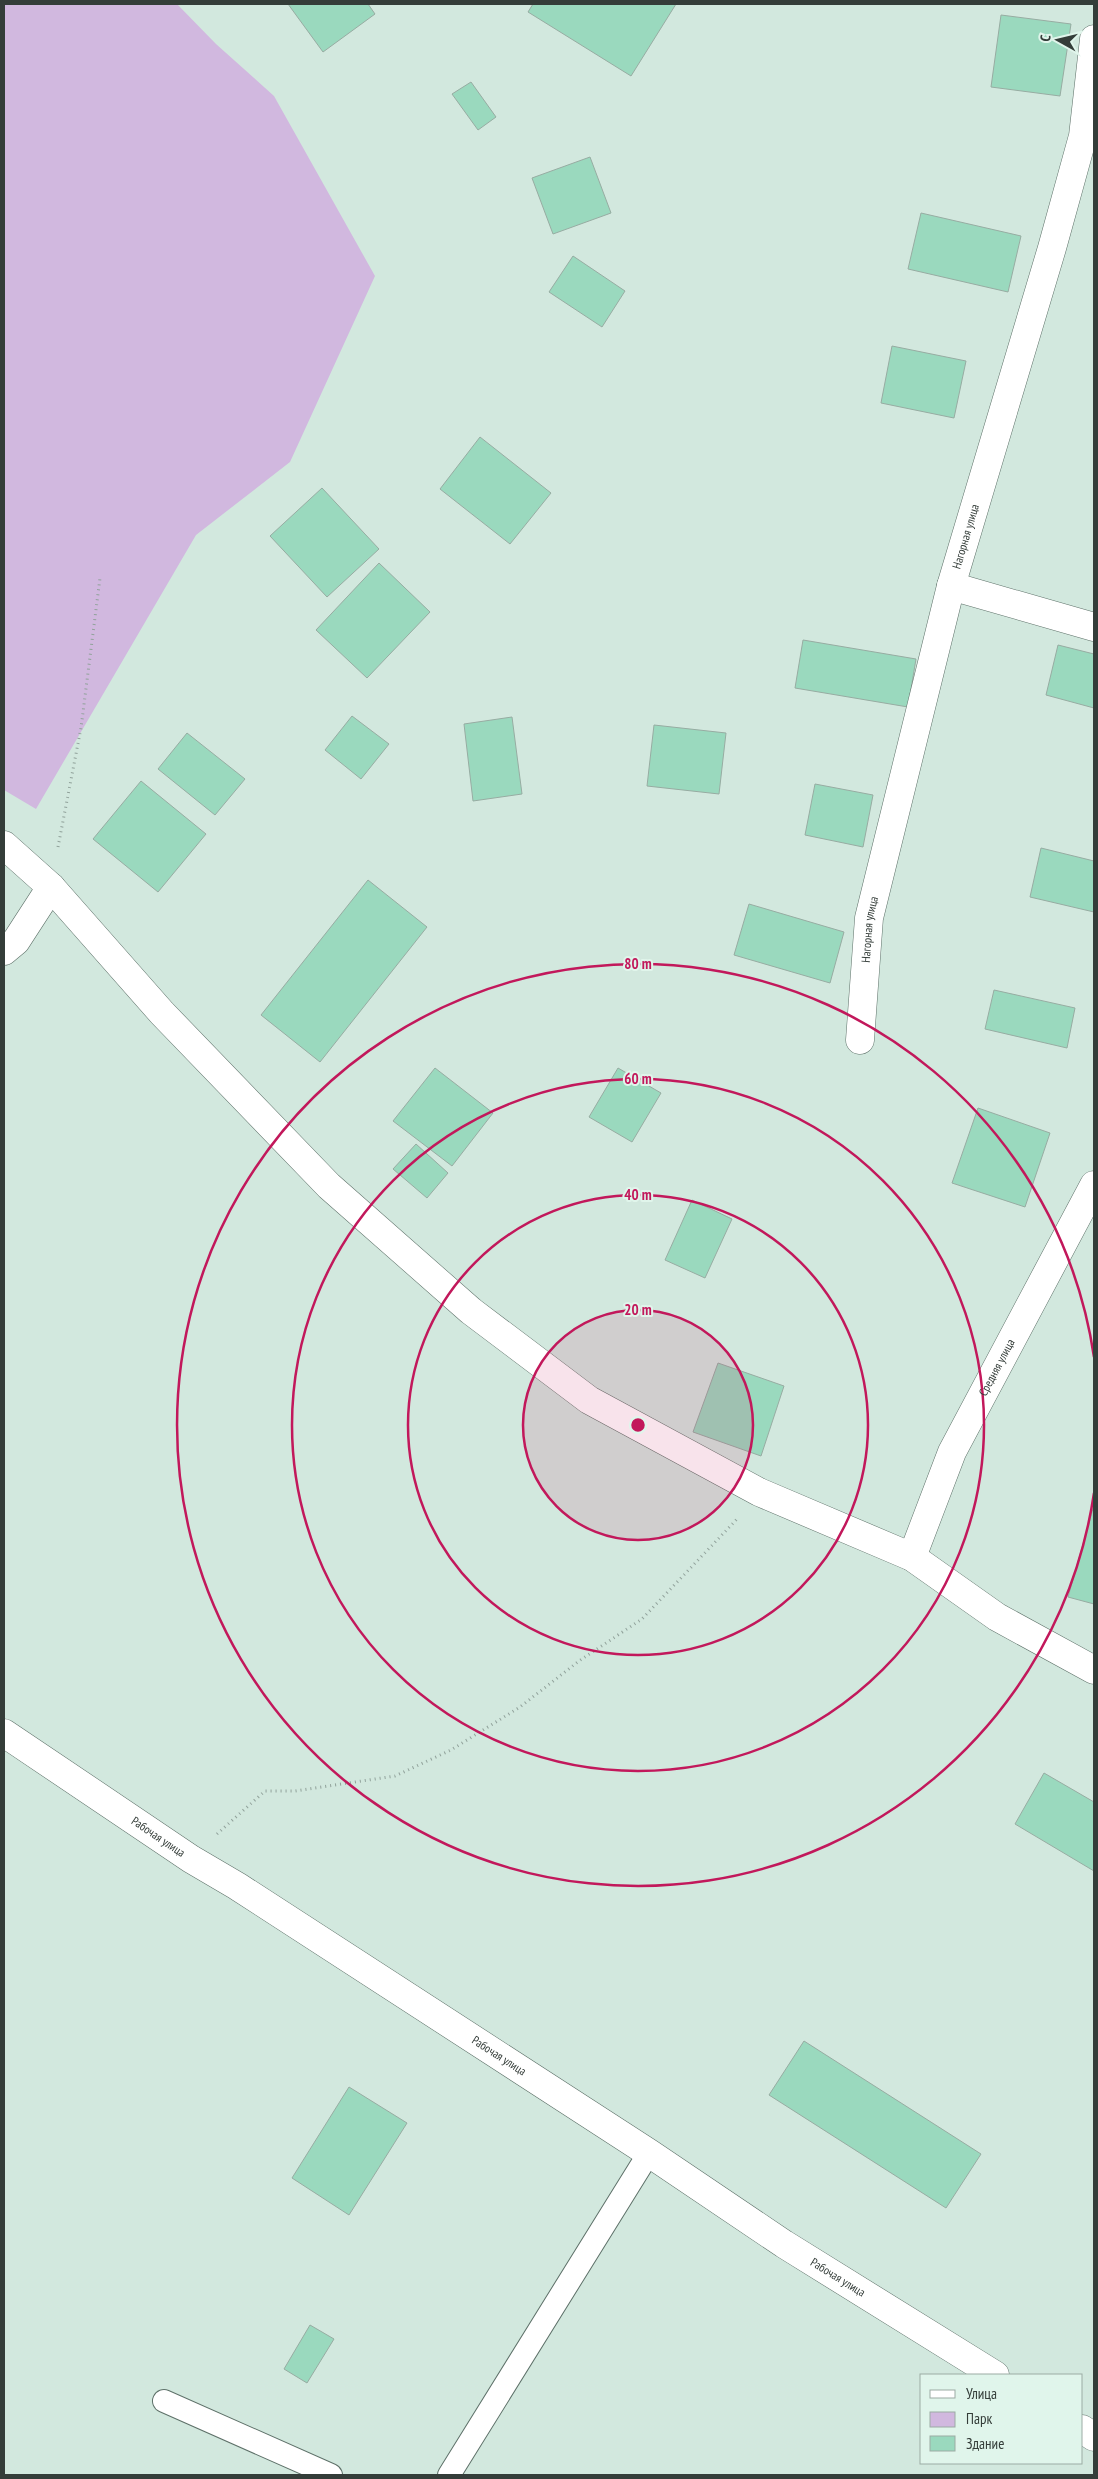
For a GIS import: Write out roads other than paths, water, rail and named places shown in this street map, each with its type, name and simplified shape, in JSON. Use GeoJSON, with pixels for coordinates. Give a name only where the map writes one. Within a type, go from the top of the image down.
{"type":"FeatureCollection","features":[{"type":"Feature","properties":{"kind":"street","name":"Нагорная улица"},"geometry":{"type":"LineString","coordinates":[[860,1040],[868,918],[951,586],[1052,248],[1083,136],[1094,39]]}},
{"type":"Feature","properties":{"kind":"street"},"geometry":{"type":"LineString","coordinates":[[951,586],[1094,627]]}},
{"type":"Feature","properties":{"kind":"street"},"geometry":{"type":"LineString","coordinates":[[4,845],[51,887],[162,1013],[329,1186],[470,1310],[590,1400],[759,1492],[912,1557],[997,1617],[1094,1670]]}},
{"type":"Feature","properties":{"kind":"street"},"geometry":{"type":"LineString","coordinates":[[4,951],[16,941],[51,887]]}},
{"type":"Feature","properties":{"kind":"street","name":"Средняя улица"},"geometry":{"type":"LineString","coordinates":[[912,1557],[952,1452],[1094,1185]]}},
{"type":"Feature","properties":{"kind":"street","name":"Рабочая улица"},"geometry":{"type":"LineString","coordinates":[[4,1734],[191,1859],[237,1886],[649,2153],[784,2244],[993,2374]]}},
{"type":"Feature","properties":{"kind":"street"},"geometry":{"type":"LineString","coordinates":[[1083,2430],[1094,2437]]}},
{"type":"Feature","properties":{"kind":"lane"},"geometry":{"type":"LineString","coordinates":[[448,2475],[649,2153]]}},
{"type":"Feature","properties":{"kind":"lane"},"geometry":{"type":"LineString","coordinates":[[164,2401],[331,2475]]}}]}
